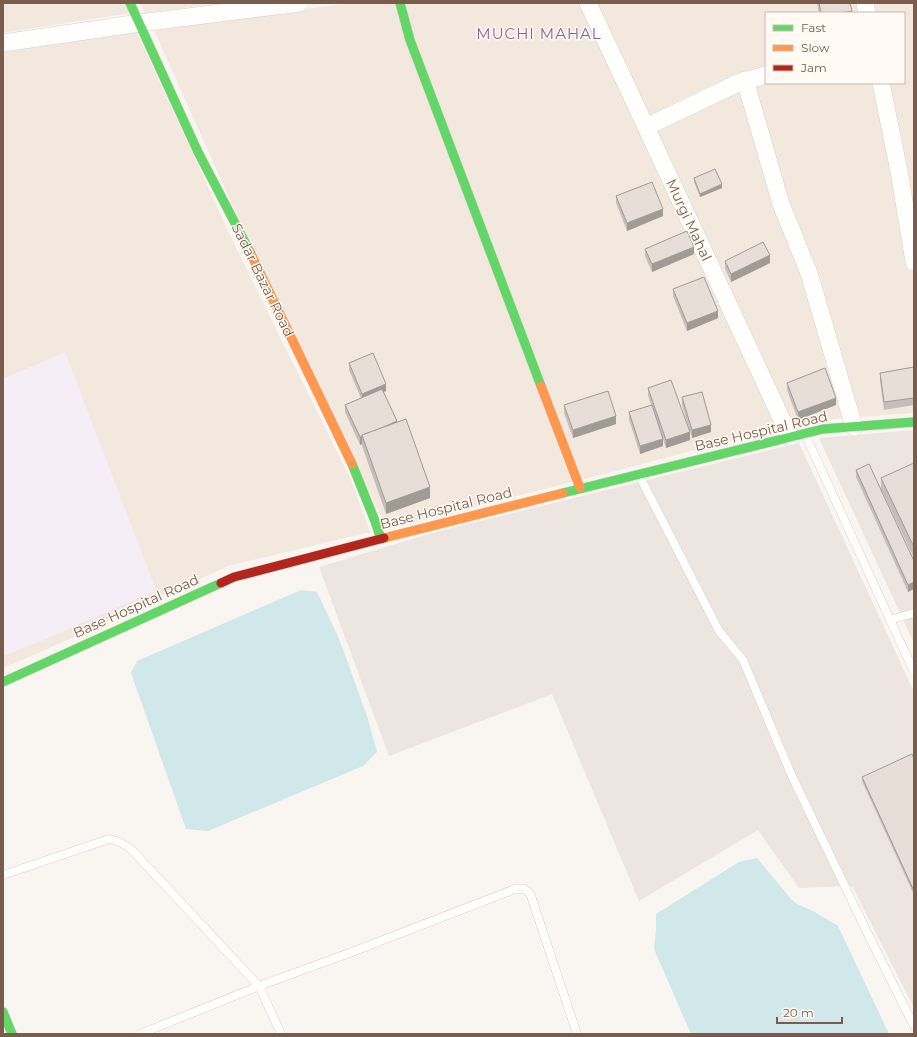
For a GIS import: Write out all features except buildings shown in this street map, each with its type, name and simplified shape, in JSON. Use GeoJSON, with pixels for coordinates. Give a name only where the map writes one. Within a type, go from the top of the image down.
{"type":"FeatureCollection","features":[{"type":"Feature","properties":{"kind":"street","name":"Sadar Bazar Road"},"geometry":{"type":"LineString","coordinates":[[130,3],[198,152],[257,266],[356,473],[381,539]]}},
{"type":"Feature","properties":{"kind":"street"},"geometry":{"type":"LineString","coordinates":[[3,43],[140,23],[300,3]]}},
{"type":"Feature","properties":{"kind":"street"},"geometry":{"type":"LineString","coordinates":[[400,3],[410,40],[580,488]]}},
{"type":"Feature","properties":{"kind":"street","name":"Murgi Mahal"},"geometry":{"type":"LineString","coordinates":[[588,3],[646,127],[797,435]]}},
{"type":"Feature","properties":{"kind":"street"},"geometry":{"type":"LineString","coordinates":[[646,127],[738,82],[765,74]]}},
{"type":"Feature","properties":{"kind":"street"},"geometry":{"type":"LineString","coordinates":[[745,80],[781,204],[809,273],[854,427]]}},
{"type":"Feature","properties":{"kind":"street"},"geometry":{"type":"LineString","coordinates":[[881,84],[899,171],[914,262]]}},
{"type":"Feature","properties":{"kind":"street","name":"Base Hospital Road"},"geometry":{"type":"LineString","coordinates":[[3,682],[234,577],[580,488],[823,429],[914,422]]}},
{"type":"Feature","properties":{"kind":"street"},"geometry":{"type":"LineString","coordinates":[[3,1012],[12,1034]]}},
{"type":"Feature","properties":{"kind":"lane"},"geometry":{"type":"LineString","coordinates":[[797,435],[890,620],[914,672]]}},
{"type":"Feature","properties":{"kind":"lane"},"geometry":{"type":"LineString","coordinates":[[638,474],[719,631],[743,660],[795,781],[865,928],[914,1026]]}},
{"type":"Feature","properties":{"kind":"lane"},"geometry":{"type":"LineString","coordinates":[[890,620],[914,613]]}},
{"type":"Feature","properties":{"kind":"lane"},"geometry":{"type":"LineString","coordinates":[[3,875],[109,839],[120,842],[131,849],[259,986],[281,1034]]}},
{"type":"Feature","properties":{"kind":"lane"},"geometry":{"type":"LineString","coordinates":[[140,1034],[259,986],[515,889],[524,889],[530,893],[577,1034]]}},
{"type":"Feature","properties":{"kind":"shaded area"},"geometry":{"type":"Polygon","coordinates":[[[3,3],[126,3],[131,13],[3,33],[3,3]]]}},
{"type":"Feature","properties":{"kind":"shaded area"},"geometry":{"type":"Polygon","coordinates":[[[140,3],[221,3],[145,13],[140,3]]]}},
{"type":"Feature","properties":{"kind":"shaded area"},"geometry":{"type":"Polygon","coordinates":[[[350,3],[914,3],[914,413],[805,421],[387,529],[236,213],[154,30],[350,3]]]}},
{"type":"Feature","properties":{"kind":"shaded area"},"geometry":{"type":"Polygon","coordinates":[[[136,31],[236,248],[351,480],[370,532],[228,566],[3,668],[3,50],[136,31]]]}},
{"type":"Feature","properties":{"kind":"shaded area"},"geometry":{"type":"Polygon","coordinates":[[[65,352],[156,590],[39,642],[3,656],[3,379],[65,352]]]}},
{"type":"Feature","properties":{"kind":"shaded area"},"geometry":{"type":"Polygon","coordinates":[[[914,430],[914,643],[819,438],[914,430]]]}},
{"type":"Feature","properties":{"kind":"shaded area"},"geometry":{"type":"Polygon","coordinates":[[[799,443],[914,692],[914,1008],[852,886],[799,888],[758,830],[639,901],[552,694],[389,756],[319,567],[439,531],[799,443]]]}},
{"type":"Feature","properties":{"kind":"water"},"geometry":{"type":"Polygon","coordinates":[[[301,590],[317,592],[340,641],[368,719],[377,752],[363,766],[208,831],[186,829],[131,673],[137,661],[301,590]]]}},
{"type":"Feature","properties":{"kind":"water"},"geometry":{"type":"Polygon","coordinates":[[[757,858],[791,899],[797,904],[813,911],[838,926],[889,1034],[691,1034],[654,949],[656,914],[739,862],[757,858]]]}},
{"type":"Feature","properties":{"kind":"traffic: fast"},"geometry":{"type":"LineString","coordinates":[[130,3],[198,152],[250,252]]}},
{"type":"Feature","properties":{"kind":"traffic: fast"},"geometry":{"type":"LineString","coordinates":[[400,3],[410,40],[541,386]]}},
{"type":"Feature","properties":{"kind":"traffic: fast"},"geometry":{"type":"LineString","coordinates":[[563,493],[823,429],[914,422]]}},
{"type":"Feature","properties":{"kind":"traffic: fast"},"geometry":{"type":"LineString","coordinates":[[352,464],[381,539]]}},
{"type":"Feature","properties":{"kind":"traffic: fast"},"geometry":{"type":"LineString","coordinates":[[3,682],[221,583]]}},
{"type":"Feature","properties":{"kind":"traffic: fast"},"geometry":{"type":"LineString","coordinates":[[3,1012],[12,1034]]}},
{"type":"Feature","properties":{"kind":"traffic: slow"},"geometry":{"type":"LineString","coordinates":[[250,252],[352,464]]}},
{"type":"Feature","properties":{"kind":"traffic: slow"},"geometry":{"type":"LineString","coordinates":[[541,386],[580,488]]}},
{"type":"Feature","properties":{"kind":"traffic: slow"},"geometry":{"type":"LineString","coordinates":[[384,538],[563,493]]}},
{"type":"Feature","properties":{"kind":"traffic: jam"},"geometry":{"type":"LineString","coordinates":[[221,583],[234,577],[384,538]]}},
{"type":"Feature","properties":{"kind":"district","name":"MUCHI MAHAL"},"geometry":{"type":"Point","coordinates":[539,34]}}]}
